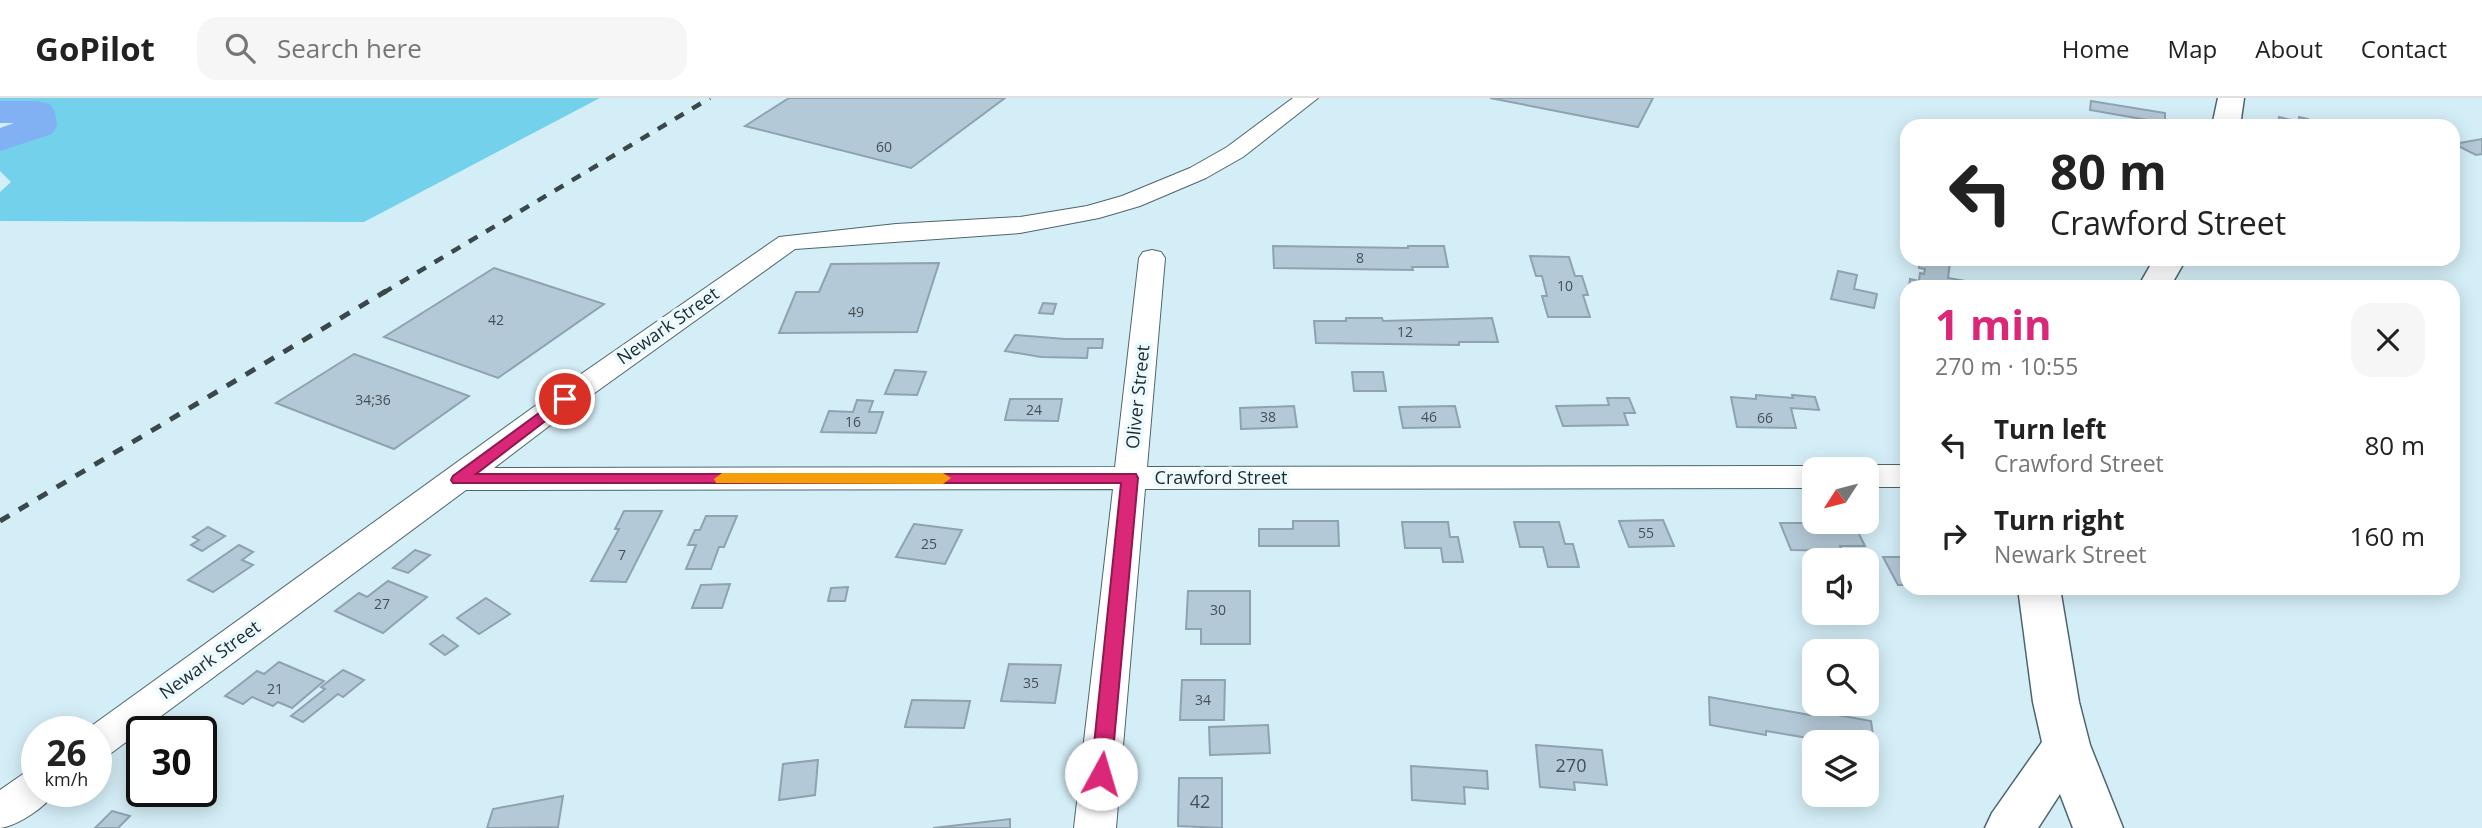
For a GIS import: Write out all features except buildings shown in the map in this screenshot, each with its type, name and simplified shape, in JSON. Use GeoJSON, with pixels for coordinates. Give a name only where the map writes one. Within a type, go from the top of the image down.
{"type":"FeatureCollection","features":[{"type":"Feature","properties":{"kind":"main road"},"geometry":{"type":"LineString","coordinates":[[2227,119],[2231,98]]}},
{"type":"Feature","properties":{"kind":"main road"},"geometry":{"type":"LineString","coordinates":[[2040,595],[2056,702],[2066,746],[2098,828]]}},
{"type":"Feature","properties":{"kind":"main road"},"geometry":{"type":"LineString","coordinates":[[2010,828],[2066,746]]}},
{"type":"Feature","properties":{"kind":"street","name":"Newark Street"},"geometry":{"type":"LineString","coordinates":[[112,731],[459,480],[546,412],[788,242],[1054,221],[1131,201],[1198,173],[1236,152],[1307,98]]}},
{"type":"Feature","properties":{"kind":"street","name":"Oliver Street"},"geometry":{"type":"LineString","coordinates":[[1095,828],[1152,258]]}},
{"type":"Feature","properties":{"kind":"street"},"geometry":{"type":"LineString","coordinates":[[1880,476],[1900,476]]}},
{"type":"Feature","properties":{"kind":"street","name":"Crawford Street"},"geometry":{"type":"LineString","coordinates":[[459,480],[1802,477]]}},
{"type":"Feature","properties":{"kind":"street"},"geometry":{"type":"LineString","coordinates":[[0,812],[21,797]]}},
{"type":"Feature","properties":{"kind":"shaded area"},"geometry":{"type":"Polygon","coordinates":[[[0,98],[600,98],[364,222],[0,221],[0,192],[11,182],[0,171],[0,140],[39,126],[36,112],[0,112],[0,98]]]}},
{"type":"Feature","properties":{"kind":"waterway"},"geometry":{"type":"LineString","coordinates":[[0,112],[37,112],[39,126],[0,140]]}},
{"type":"Feature","properties":{"kind":"railway"},"geometry":{"type":"LineString","coordinates":[[383,293],[710,98]]}},
{"type":"Feature","properties":{"kind":"railway"},"geometry":{"type":"LineString","coordinates":[[0,521],[386,291]]}},
{"type":"Feature","properties":{"kind":"slow traffic"},"geometry":{"type":"LineString","coordinates":[[722,479],[943,478]]}},
{"type":"Feature","properties":{"kind":"route"},"geometry":{"type":"LineString","coordinates":[[565,399],[459,480],[1130,478],[1101,774]]}}]}
